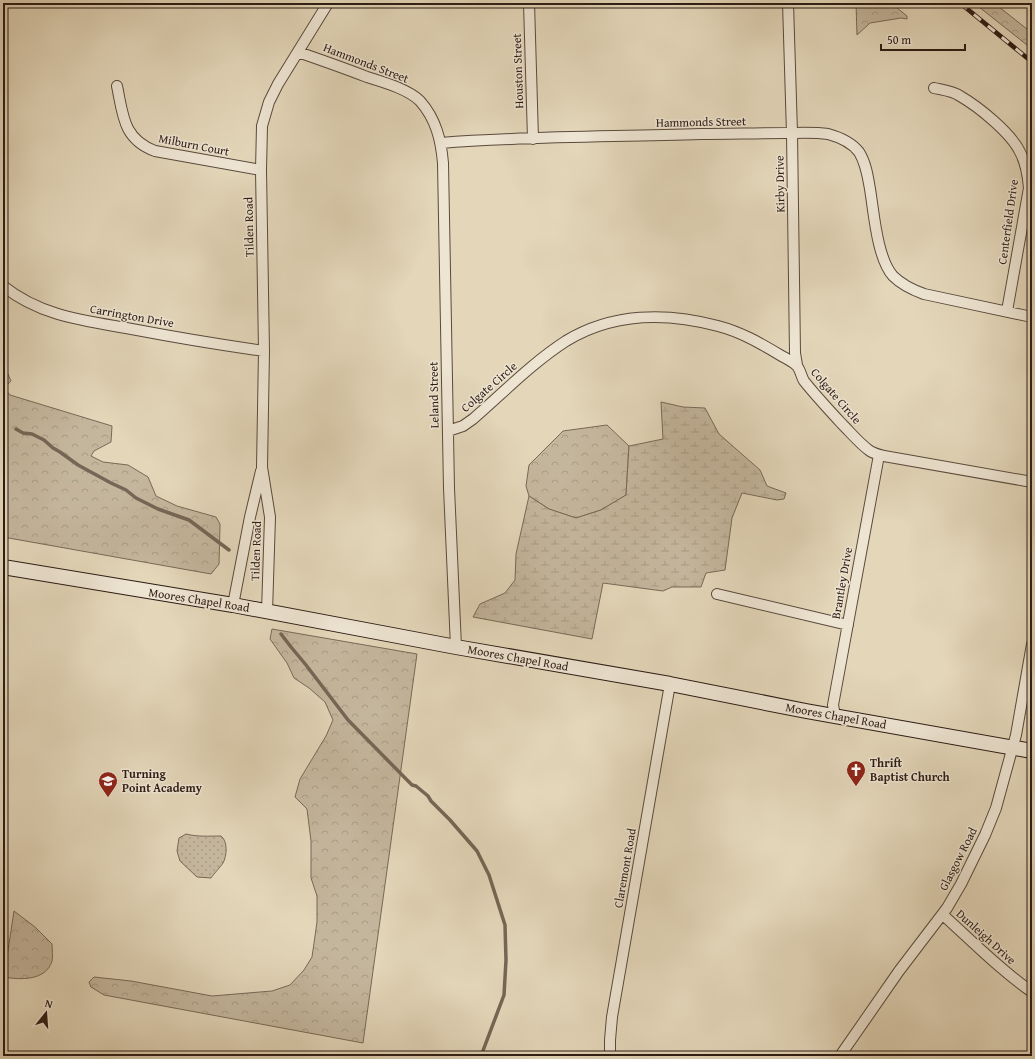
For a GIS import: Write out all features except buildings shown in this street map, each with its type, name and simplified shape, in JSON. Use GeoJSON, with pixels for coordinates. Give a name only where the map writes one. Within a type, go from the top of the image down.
{"type":"FeatureCollection","features":[{"type":"Feature","properties":{"kind":"main road","name":"Moores Chapel Road"},"geometry":{"type":"LineString","coordinates":[[3,567],[233,605],[456,647],[670,684],[806,711],[1032,751]]}},
{"type":"Feature","properties":{"kind":"street","name":"Tilden Road"},"geometry":{"type":"LineString","coordinates":[[267,612],[270,517],[262,467],[264,351],[261,140],[266,110],[278,84],[328,3]]}},
{"type":"Feature","properties":{"kind":"street","name":"Houston Street"},"geometry":{"type":"LineString","coordinates":[[529,3],[533,139]]}},
{"type":"Feature","properties":{"kind":"street","name":"Kirby Drive"},"geometry":{"type":"LineString","coordinates":[[788,3],[792,133],[795,354],[797,365]]}},
{"type":"Feature","properties":{"kind":"street","name":"Hammonds Street"},"geometry":{"type":"LineString","coordinates":[[298,52],[387,84],[414,97],[428,112],[436,126],[441,143],[477,140],[792,133],[828,134],[849,143],[858,151],[863,159],[868,177],[880,246],[884,260],[893,276],[924,294],[1032,317]]}},
{"type":"Feature","properties":{"kind":"street","name":"Milburn Court"},"geometry":{"type":"LineString","coordinates":[[117,86],[123,117],[128,131],[135,140],[141,144],[155,151],[261,170]]}},
{"type":"Feature","properties":{"kind":"street","name":"Centerfield Drive"},"geometry":{"type":"LineString","coordinates":[[934,88],[951,91],[960,95],[980,109],[1013,141],[1020,152],[1025,165],[1029,188],[1007,311]]}},
{"type":"Feature","properties":{"kind":"street","name":"Leland Street"},"geometry":{"type":"LineString","coordinates":[[441,143],[443,163],[443,245],[449,488],[456,647]]}},
{"type":"Feature","properties":{"kind":"street","name":"Carrington Drive"},"geometry":{"type":"LineString","coordinates":[[3,286],[25,302],[45,311],[66,317],[168,336],[264,351]]}},
{"type":"Feature","properties":{"kind":"street","name":"Colgate Circle"},"geometry":{"type":"LineString","coordinates":[[448,431],[463,426],[473,419],[529,370],[562,344],[580,334],[600,325],[618,320],[654,316],[678,318],[731,330],[748,337],[797,365],[803,379],[814,394],[859,442],[869,450],[879,455],[1032,482]]}},
{"type":"Feature","properties":{"kind":"street","name":"Brantley Drive"},"geometry":{"type":"LineString","coordinates":[[835,716],[833,704],[879,455]]}},
{"type":"Feature","properties":{"kind":"street","name":"Tilden Road"},"geometry":{"type":"LineString","coordinates":[[233,605],[250,517],[262,467]]}},
{"type":"Feature","properties":{"kind":"street"},"geometry":{"type":"LineString","coordinates":[[717,594],[848,625]]}},
{"type":"Feature","properties":{"kind":"street","name":"Glasgow Road"},"geometry":{"type":"LineString","coordinates":[[840,1056],[899,971],[943,915],[962,884],[985,835],[996,808],[1013,748],[1032,644]]}},
{"type":"Feature","properties":{"kind":"street","name":"Claremont Road"},"geometry":{"type":"LineString","coordinates":[[610,1056],[612,1017],[670,684]]}},
{"type":"Feature","properties":{"kind":"street","name":"Dunleigh Drive"},"geometry":{"type":"LineString","coordinates":[[943,915],[1014,980],[1032,992]]}},
{"type":"Feature","properties":{"kind":"green space"},"geometry":{"type":"Polygon","coordinates":[[[856,3],[891,3],[907,16],[907,19],[901,18],[870,23],[857,35],[856,3]]]}},
{"type":"Feature","properties":{"kind":"green space"},"geometry":{"type":"Polygon","coordinates":[[[974,3],[994,3],[1032,33],[1032,49],[974,3]]]}},
{"type":"Feature","properties":{"kind":"green space"},"geometry":{"type":"Polygon","coordinates":[[[3,370],[7,372],[11,381],[4,388],[10,395],[112,426],[111,442],[94,451],[91,456],[103,462],[128,465],[148,477],[156,496],[177,506],[216,517],[220,524],[219,564],[211,574],[3,537],[3,370]]]}},
{"type":"Feature","properties":{"kind":"green space"},"geometry":{"type":"Polygon","coordinates":[[[661,402],[683,407],[705,408],[719,434],[760,470],[767,486],[786,493],[784,499],[777,500],[742,493],[732,518],[725,570],[706,573],[701,587],[672,587],[663,591],[603,583],[592,639],[473,617],[480,604],[505,593],[515,580],[516,554],[529,496],[549,509],[576,518],[601,510],[626,495],[629,446],[663,439],[661,402]]]}},
{"type":"Feature","properties":{"kind":"green space"},"geometry":{"type":"Polygon","coordinates":[[[607,425],[629,446],[626,495],[601,510],[576,518],[549,509],[529,496],[526,486],[529,465],[563,431],[607,425]]]}},
{"type":"Feature","properties":{"kind":"green space"},"geometry":{"type":"Polygon","coordinates":[[[272,629],[417,654],[363,1043],[104,995],[91,987],[89,982],[94,977],[131,981],[212,996],[272,991],[290,985],[304,970],[312,957],[317,922],[317,896],[311,878],[311,841],[307,809],[295,797],[300,779],[326,736],[333,720],[325,702],[309,688],[294,678],[287,663],[270,639],[272,629]]]}},
{"type":"Feature","properties":{"kind":"green space"},"geometry":{"type":"Polygon","coordinates":[[[186,834],[199,836],[221,836],[225,841],[226,853],[224,860],[211,878],[197,877],[180,861],[177,851],[179,838],[186,834]]]}},
{"type":"Feature","properties":{"kind":"green space"},"geometry":{"type":"Polygon","coordinates":[[[14,911],[35,927],[52,944],[52,961],[49,968],[38,976],[32,978],[17,979],[4,977],[14,911]]]}},
{"type":"Feature","properties":{"kind":"waterway"},"geometry":{"type":"LineString","coordinates":[[16,429],[44,440],[78,465],[126,490],[136,498],[158,509],[189,520],[229,550]]}},
{"type":"Feature","properties":{"kind":"waterway"},"geometry":{"type":"LineString","coordinates":[[281,634],[348,720],[412,785],[416,786],[428,796],[477,851],[489,875],[505,925],[506,960],[504,995],[481,1056]]}},
{"type":"Feature","properties":{"kind":"railway"},"geometry":{"type":"LineString","coordinates":[[960,3],[1032,62]]}},
{"type":"Feature","properties":{"kind":"place","name":"Thrift Baptist Church"},"geometry":{"type":"Point","coordinates":[856,787]}},
{"type":"Feature","properties":{"kind":"place","name":"Turning Point Academy"},"geometry":{"type":"Point","coordinates":[108,798]}}]}
